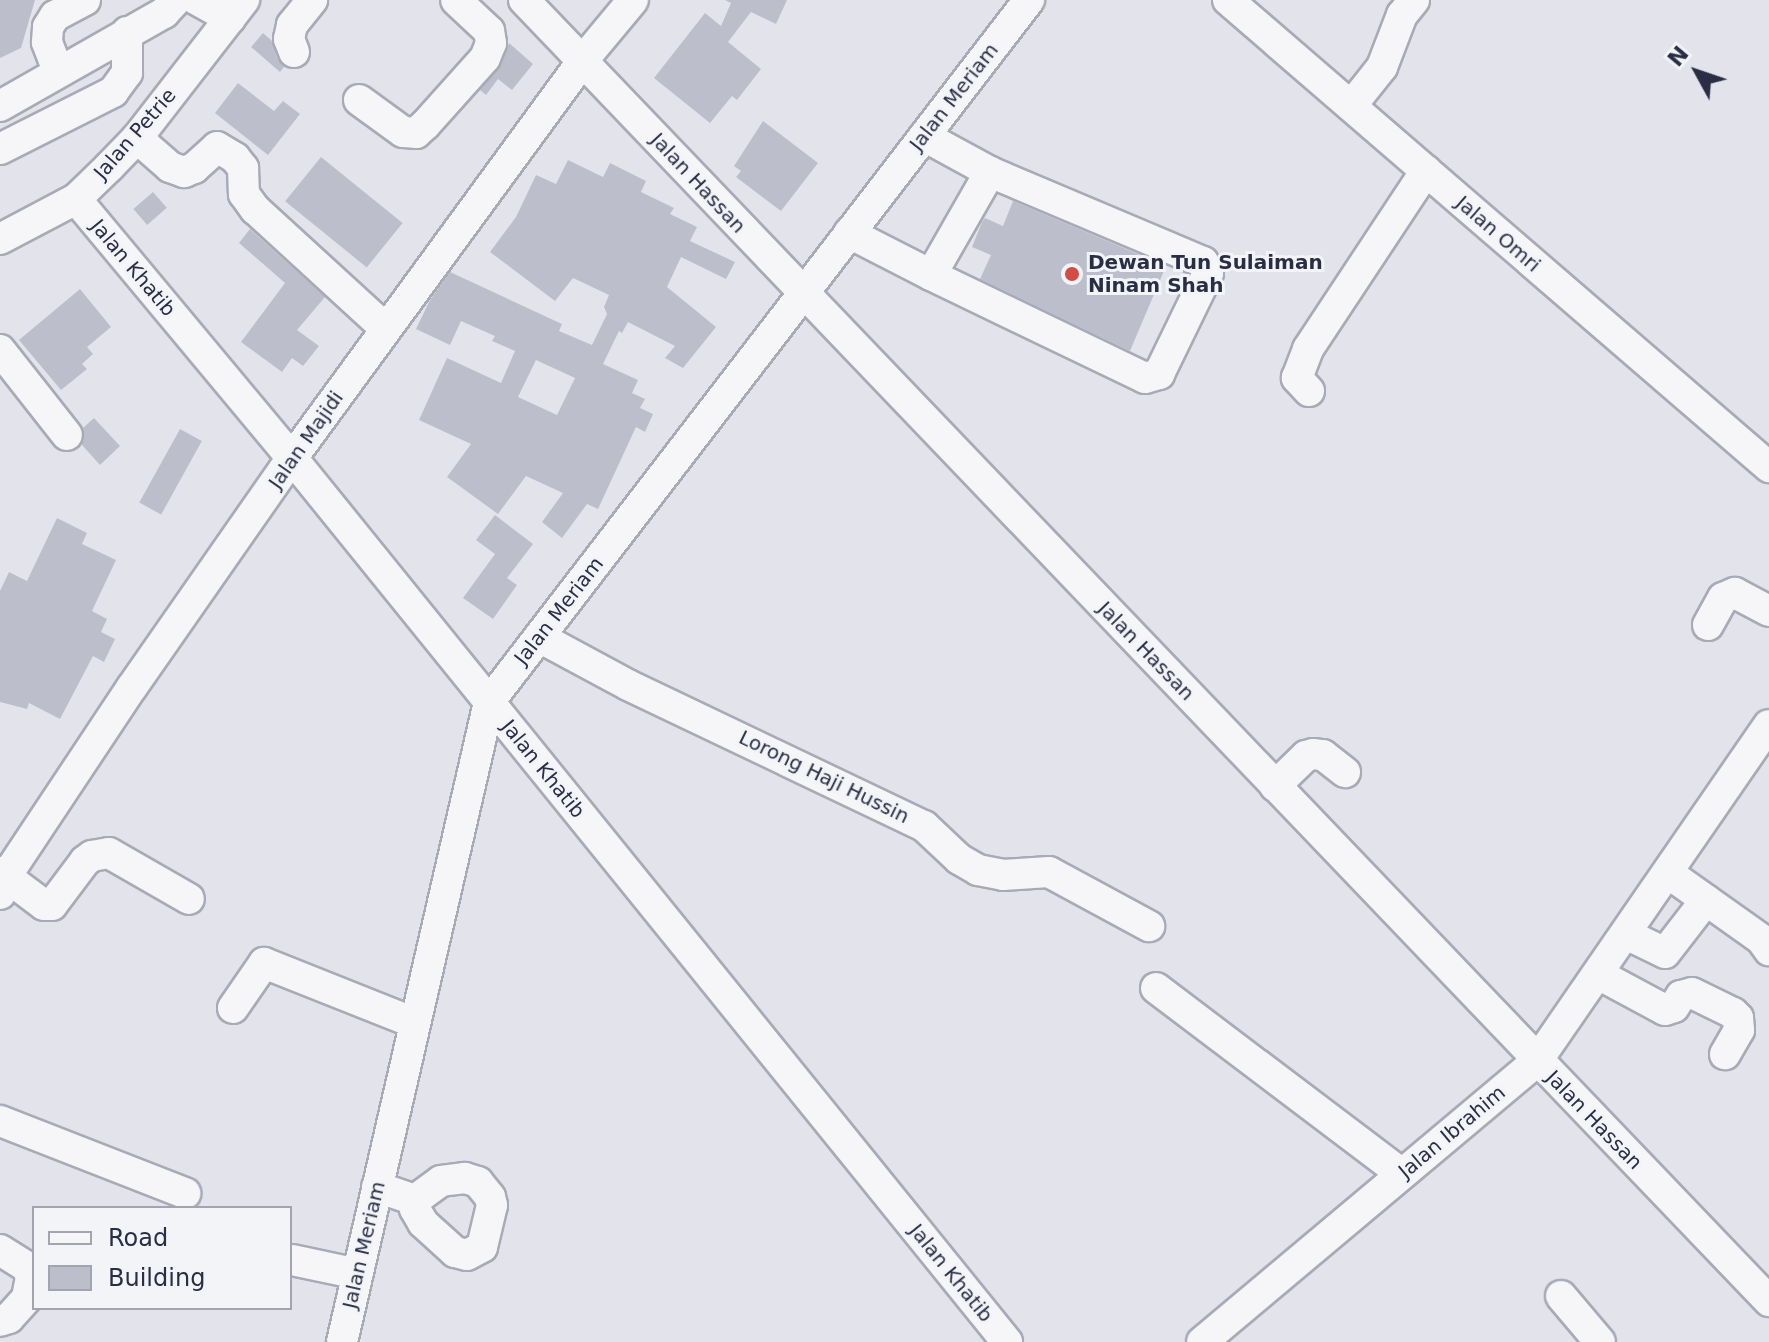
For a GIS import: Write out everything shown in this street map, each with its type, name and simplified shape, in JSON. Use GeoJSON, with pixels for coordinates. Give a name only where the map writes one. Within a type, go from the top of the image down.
{"type":"FeatureCollection","features":[{"type":"Feature","properties":{"kind":"street"},"geometry":{"type":"LineString","coordinates":[[58,71],[47,42],[48,27],[55,16],[85,0]]}},
{"type":"Feature","properties":{"kind":"street"},"geometry":{"type":"LineString","coordinates":[[0,106],[164,13],[176,0]]}},
{"type":"Feature","properties":{"kind":"street"},"geometry":{"type":"LineString","coordinates":[[197,0],[237,9]]}},
{"type":"Feature","properties":{"kind":"street"},"geometry":{"type":"LineString","coordinates":[[294,52],[289,39],[292,25],[312,0]]}},
{"type":"Feature","properties":{"kind":"street"},"geometry":{"type":"LineString","coordinates":[[359,100],[389,126],[403,132],[416,133],[425,125],[485,58],[491,43],[489,31],[456,0]]}},
{"type":"Feature","properties":{"kind":"street","name":"Jalan Hassan"},"geometry":{"type":"LineString","coordinates":[[524,0],[802,294],[1769,1301]]}},
{"type":"Feature","properties":{"kind":"street","name":"Jalan Majidi"},"geometry":{"type":"LineString","coordinates":[[2,882],[132,687],[385,328],[583,60],[633,0]]}},
{"type":"Feature","properties":{"kind":"street","name":"Jalan Meriam"},"geometry":{"type":"LineString","coordinates":[[342,1342],[489,702],[1029,0]]}},
{"type":"Feature","properties":{"kind":"street","name":"Jalan Omri"},"geometry":{"type":"LineString","coordinates":[[1228,0],[1769,467]]}},
{"type":"Feature","properties":{"kind":"street"},"geometry":{"type":"LineString","coordinates":[[1351,106],[1382,67],[1402,15],[1414,0]]}},
{"type":"Feature","properties":{"kind":"street","name":"Jalan Petrie"},"geometry":{"type":"LineString","coordinates":[[0,239],[76,199],[137,138],[237,9]]}},
{"type":"Feature","properties":{"kind":"street"},"geometry":{"type":"LineString","coordinates":[[0,149],[113,92],[127,73],[127,32]]}},
{"type":"Feature","properties":{"kind":"street"},"geometry":{"type":"LineString","coordinates":[[849,233],[1145,378],[1159,374],[1208,273],[1203,262],[990,172],[924,136]]}},
{"type":"Feature","properties":{"kind":"street"},"geometry":{"type":"LineString","coordinates":[[137,138],[170,167],[184,172],[194,168],[217,147],[229,153],[241,163],[244,194],[255,209],[385,328]]}},
{"type":"Feature","properties":{"kind":"street"},"geometry":{"type":"LineString","coordinates":[[1309,391],[1297,378],[1308,349],[1426,171]]}},
{"type":"Feature","properties":{"kind":"street"},"geometry":{"type":"LineString","coordinates":[[931,275],[990,172]]}},
{"type":"Feature","properties":{"kind":"street","name":"Jalan Khatib"},"geometry":{"type":"LineString","coordinates":[[76,199],[292,458],[1007,1342]]}},
{"type":"Feature","properties":{"kind":"street"},"geometry":{"type":"LineString","coordinates":[[0,350],[67,435]]}},
{"type":"Feature","properties":{"kind":"street"},"geometry":{"type":"LineString","coordinates":[[1708,625],[1723,598],[1735,593],[1769,611]]}},
{"type":"Feature","properties":{"kind":"street","name":"Lorong Haji Hussin"},"geometry":{"type":"LineString","coordinates":[[539,637],[628,685],[924,826],[959,859],[978,870],[1003,875],[1049,872],[1149,926]]}},
{"type":"Feature","properties":{"kind":"street","name":"Jalan Ibrahim"},"geometry":{"type":"LineString","coordinates":[[1202,1342],[1537,1061],[1769,725]]}},
{"type":"Feature","properties":{"kind":"street"},"geometry":{"type":"LineString","coordinates":[[1275,786],[1306,756],[1313,754],[1323,755],[1345,772]]}},
{"type":"Feature","properties":{"kind":"street"},"geometry":{"type":"LineString","coordinates":[[2,882],[44,905],[52,905],[85,861],[92,856],[109,853],[189,899]]}},
{"type":"Feature","properties":{"kind":"street"},"geometry":{"type":"LineString","coordinates":[[1668,873],[1761,939],[1768,966]]}},
{"type":"Feature","properties":{"kind":"street"},"geometry":{"type":"LineString","coordinates":[[1626,934],[1665,953],[1706,900]]}},
{"type":"Feature","properties":{"kind":"street"},"geometry":{"type":"LineString","coordinates":[[233,1008],[264,963],[415,1023]]}},
{"type":"Feature","properties":{"kind":"street"},"geometry":{"type":"LineString","coordinates":[[1598,974],[1665,1010],[1674,1007],[1681,996],[1692,993],[1733,1013],[1739,1030],[1725,1054]]}},
{"type":"Feature","properties":{"kind":"street"},"geometry":{"type":"LineString","coordinates":[[1156,988],[1402,1174]]}},
{"type":"Feature","properties":{"kind":"street"},"geometry":{"type":"LineString","coordinates":[[0,1121],[185,1193]]}},
{"type":"Feature","properties":{"kind":"street"},"geometry":{"type":"LineString","coordinates":[[377,1187],[415,1200]]}},
{"type":"Feature","properties":{"kind":"street"},"geometry":{"type":"LineString","coordinates":[[0,1250],[27,1267],[31,1277],[27,1298],[9,1318],[0,1321]]}},
{"type":"Feature","properties":{"kind":"street"},"geometry":{"type":"LineString","coordinates":[[292,1260],[358,1274]]}},
{"type":"Feature","properties":{"kind":"street"},"geometry":{"type":"LineString","coordinates":[[1561,1296],[1600,1342]]}},
{"type":"Feature","properties":{"kind":"building"},"geometry":{"type":"Polygon","coordinates":[[[0,0],[35,0],[21,48],[0,58],[0,0]]]}},
{"type":"Feature","properties":{"kind":"building"},"geometry":{"type":"Polygon","coordinates":[[[725,0],[787,0],[776,24],[751,12],[728,42],[761,69],[737,100],[732,96],[710,123],[654,78],[705,13],[721,26],[731,3],[725,0]]]}},
{"type":"Feature","properties":{"kind":"building"},"geometry":{"type":"Polygon","coordinates":[[[263,33],[272,41],[277,58],[284,67],[280,72],[251,47],[263,33]]]}},
{"type":"Feature","properties":{"kind":"building"},"geometry":{"type":"Polygon","coordinates":[[[509,43],[533,64],[512,90],[498,79],[486,95],[480,90],[501,65],[509,43]]]}},
{"type":"Feature","properties":{"kind":"building"},"geometry":{"type":"Polygon","coordinates":[[[238,83],[274,111],[283,101],[300,114],[268,155],[215,113],[238,83]]]}},
{"type":"Feature","properties":{"kind":"building"},"geometry":{"type":"Polygon","coordinates":[[[763,121],[818,163],[781,211],[736,177],[741,171],[734,166],[763,121]]]}},
{"type":"Feature","properties":{"kind":"building"},"geometry":{"type":"Polygon","coordinates":[[[321,157],[403,223],[367,267],[285,201],[321,157]]]}},
{"type":"Feature","properties":{"kind":"building"},"geometry":{"type":"Polygon","coordinates":[[[568,160],[603,177],[610,163],[646,181],[641,192],[674,208],[670,214],[697,227],[690,241],[735,262],[726,279],[681,257],[667,287],[716,327],[683,368],[665,358],[675,346],[628,322],[622,333],[619,331],[603,364],[638,380],[632,393],[645,399],[640,408],[653,414],[645,432],[636,427],[598,509],[587,504],[562,538],[542,522],[563,493],[526,476],[498,514],[447,477],[471,444],[419,420],[447,358],[501,383],[515,351],[492,341],[495,336],[461,321],[450,345],[416,329],[430,300],[450,272],[562,324],[559,331],[592,345],[607,314],[604,307],[609,295],[573,278],[555,301],[490,252],[516,217],[536,175],[556,184],[568,160]],[[536,360],[518,397],[557,415],[575,378],[536,360]]]}},
{"type":"Feature","properties":{"kind":"building"},"geometry":{"type":"Polygon","coordinates":[[[153,192],[167,208],[147,225],[133,209],[153,192]]]}},
{"type":"Feature","properties":{"kind":"building","name":"Dewan Tun Sulaiman Ninam Shah"},"geometry":{"type":"Polygon","coordinates":[[[1013,201],[1166,266],[1130,351],[980,279],[991,255],[972,247],[982,222],[985,218],[1003,226],[1013,201]]]}},
{"type":"Feature","properties":{"kind":"building"},"geometry":{"type":"Polygon","coordinates":[[[250,229],[325,297],[297,330],[319,346],[303,366],[292,358],[282,372],[241,342],[285,283],[239,243],[250,229]]]}},
{"type":"Feature","properties":{"kind":"building"},"geometry":{"type":"Polygon","coordinates":[[[80,289],[111,327],[87,347],[93,354],[82,364],[87,369],[61,390],[19,340],[80,289]]]}},
{"type":"Feature","properties":{"kind":"building"},"geometry":{"type":"Polygon","coordinates":[[[94,418],[120,446],[100,465],[82,445],[83,428],[94,418]]]}},
{"type":"Feature","properties":{"kind":"building"},"geometry":{"type":"Polygon","coordinates":[[[180,429],[202,441],[161,515],[139,502],[180,429]]]}},
{"type":"Feature","properties":{"kind":"building"},"geometry":{"type":"Polygon","coordinates":[[[495,515],[533,544],[507,578],[517,585],[493,619],[463,598],[495,554],[476,540],[495,515]]]}},
{"type":"Feature","properties":{"kind":"building"},"geometry":{"type":"Polygon","coordinates":[[[57,518],[87,533],[82,544],[116,560],[92,611],[107,619],[101,632],[115,639],[104,662],[93,656],[60,719],[29,703],[27,709],[0,702],[0,591],[9,572],[27,581],[57,518]]]}},
{"type":"Feature","properties":{"kind":"place","name":"Dewan Tun Sulaiman Ninam Shah"},"geometry":{"type":"Point","coordinates":[1072,274]}}]}
